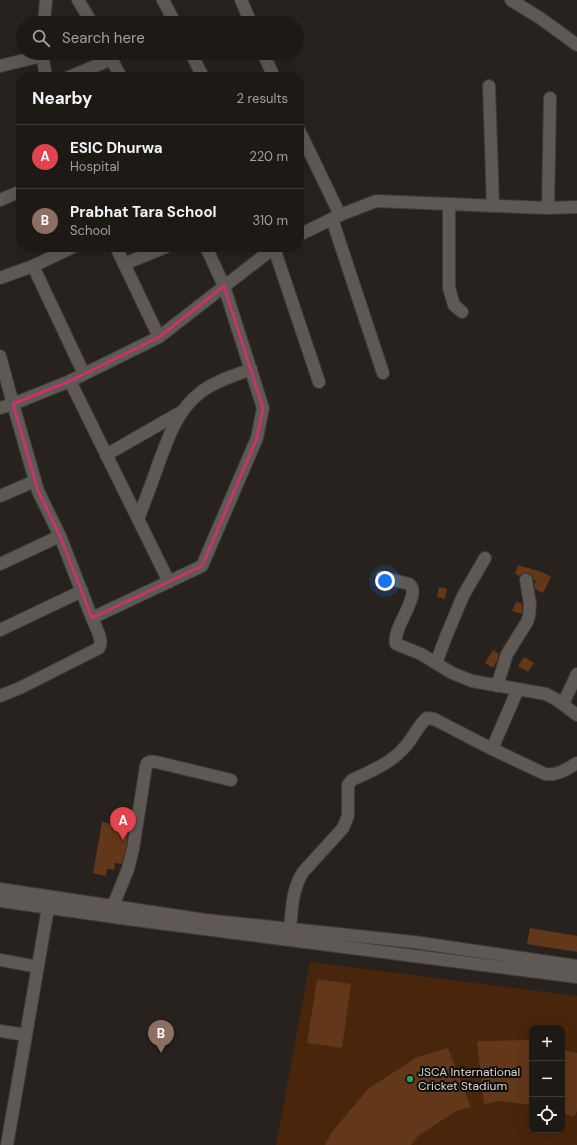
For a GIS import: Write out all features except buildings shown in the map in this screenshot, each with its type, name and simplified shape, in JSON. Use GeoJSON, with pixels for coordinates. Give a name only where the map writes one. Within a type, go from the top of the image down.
{"type":"FeatureCollection","features":[{"type":"Feature","properties":{"kind":"street"},"geometry":{"type":"LineString","coordinates":[[45,16],[46,0]]}},
{"type":"Feature","properties":{"kind":"street"},"geometry":{"type":"LineString","coordinates":[[78,0],[88,16]]}},
{"type":"Feature","properties":{"kind":"street"},"geometry":{"type":"LineString","coordinates":[[163,0],[171,16]]}},
{"type":"Feature","properties":{"kind":"street"},"geometry":{"type":"LineString","coordinates":[[241,0],[248,16]]}},
{"type":"Feature","properties":{"kind":"street"},"geometry":{"type":"LineString","coordinates":[[510,0],[540,18],[577,44]]}},
{"type":"Feature","properties":{"kind":"street"},"geometry":{"type":"LineString","coordinates":[[0,66],[21,60]]}},
{"type":"Feature","properties":{"kind":"street"},"geometry":{"type":"LineString","coordinates":[[43,60],[45,72]]}},
{"type":"Feature","properties":{"kind":"street"},"geometry":{"type":"LineString","coordinates":[[79,72],[102,60]]}},
{"type":"Feature","properties":{"kind":"street"},"geometry":{"type":"LineString","coordinates":[[112,60],[118,72]]}},
{"type":"Feature","properties":{"kind":"street"},"geometry":{"type":"LineString","coordinates":[[194,60],[200,72]]}},
{"type":"Feature","properties":{"kind":"street"},"geometry":{"type":"LineString","coordinates":[[266,60],[272,72]]}},
{"type":"Feature","properties":{"kind":"street"},"geometry":{"type":"LineString","coordinates":[[489,86],[493,206]]}},
{"type":"Feature","properties":{"kind":"street"},"geometry":{"type":"LineString","coordinates":[[548,208],[550,98]]}},
{"type":"Feature","properties":{"kind":"street"},"geometry":{"type":"LineString","coordinates":[[304,142],[336,217],[383,373]]}},
{"type":"Feature","properties":{"kind":"street"},"geometry":{"type":"LineString","coordinates":[[0,200],[16,193]]}},
{"type":"Feature","properties":{"kind":"street"},"geometry":{"type":"LineString","coordinates":[[304,232],[376,201],[548,208],[577,207]]}},
{"type":"Feature","properties":{"kind":"street"},"geometry":{"type":"LineString","coordinates":[[449,204],[449,288],[454,305],[462,312]]}},
{"type":"Feature","properties":{"kind":"street"},"geometry":{"type":"LineString","coordinates":[[0,278],[32,266],[62,252]]}},
{"type":"Feature","properties":{"kind":"street"},"geometry":{"type":"LineString","coordinates":[[118,252],[159,337]]}},
{"type":"Feature","properties":{"kind":"street"},"geometry":{"type":"LineString","coordinates":[[124,264],[154,252]]}},
{"type":"Feature","properties":{"kind":"street"},"geometry":{"type":"LineString","coordinates":[[92,618],[202,566],[257,438],[263,408],[224,286],[208,252]]}},
{"type":"Feature","properties":{"kind":"street"},"geometry":{"type":"LineString","coordinates":[[0,408],[70,381],[159,337],[270,252]]}},
{"type":"Feature","properties":{"kind":"street"},"geometry":{"type":"LineString","coordinates":[[276,252],[319,382]]}},
{"type":"Feature","properties":{"kind":"street"},"geometry":{"type":"LineString","coordinates":[[32,266],[84,374]]}},
{"type":"Feature","properties":{"kind":"street"},"geometry":{"type":"LineString","coordinates":[[0,356],[38,490],[60,536],[101,642],[99,648],[20,688],[0,696]]}},
{"type":"Feature","properties":{"kind":"street"},"geometry":{"type":"LineString","coordinates":[[138,519],[173,427],[191,400],[201,391],[213,384],[251,369]]}},
{"type":"Feature","properties":{"kind":"street"},"geometry":{"type":"LineString","coordinates":[[70,381],[169,582]]}},
{"type":"Feature","properties":{"kind":"street"},"geometry":{"type":"LineString","coordinates":[[106,455],[182,412]]}},
{"type":"Feature","properties":{"kind":"street"},"geometry":{"type":"LineString","coordinates":[[0,496],[35,481]]}},
{"type":"Feature","properties":{"kind":"street"},"geometry":{"type":"LineString","coordinates":[[0,564],[60,536]]}},
{"type":"Feature","properties":{"kind":"street"},"geometry":{"type":"LineString","coordinates":[[436,663],[463,596],[485,558]]}},
{"type":"Feature","properties":{"kind":"street"},"geometry":{"type":"LineString","coordinates":[[382,577],[409,584],[411,585],[412,589],[409,607],[399,626],[395,644],[421,654],[462,678],[497,686],[546,694],[563,704],[577,715]]}},
{"type":"Feature","properties":{"kind":"street"},"geometry":{"type":"LineString","coordinates":[[497,686],[508,654],[529,616],[530,604],[526,580]]}},
{"type":"Feature","properties":{"kind":"street"},"geometry":{"type":"LineString","coordinates":[[0,630],[82,591]]}},
{"type":"Feature","properties":{"kind":"street"},"geometry":{"type":"LineString","coordinates":[[563,704],[577,674]]}},
{"type":"Feature","properties":{"kind":"street"},"geometry":{"type":"LineString","coordinates":[[492,749],[518,689]]}},
{"type":"Feature","properties":{"kind":"street"},"geometry":{"type":"LineString","coordinates":[[290,929],[294,893],[298,879],[339,835],[346,824],[348,816],[349,782],[390,761],[407,746],[425,720],[429,718],[434,719],[545,774],[558,773],[577,763]]}},
{"type":"Feature","properties":{"kind":"street"},"geometry":{"type":"LineString","coordinates":[[113,906],[128,869],[132,854],[147,763],[156,762],[231,780]]}},
{"type":"Feature","properties":{"kind":"street"},"geometry":{"type":"LineString","coordinates":[[0,889],[205,920],[414,942],[577,966]]}},
{"type":"Feature","properties":{"kind":"street"},"geometry":{"type":"LineString","coordinates":[[7,1145],[50,896]]}},
{"type":"Feature","properties":{"kind":"street"},"geometry":{"type":"LineString","coordinates":[[0,901],[48,909],[577,977]]}},
{"type":"Feature","properties":{"kind":"street"},"geometry":{"type":"LineString","coordinates":[[0,960],[38,967]]}},
{"type":"Feature","properties":{"kind":"street"},"geometry":{"type":"LineString","coordinates":[[0,1031],[26,1035]]}},
{"type":"Feature","properties":{"kind":"highlighted area"},"geometry":{"type":"Polygon","coordinates":[[[224,286],[263,408],[257,438],[202,566],[92,618],[60,536],[38,491],[13,404],[70,381],[159,337],[224,286]]]}},
{"type":"Feature","properties":{"kind":"shaded area","name":"JSCA International Cricket Stadium"},"geometry":{"type":"Polygon","coordinates":[[[310,962],[577,996],[577,1145],[276,1145],[310,962]]]}},
{"type":"Feature","properties":{"kind":"place","name":"ESIC Dhurwa"},"geometry":{"type":"Point","coordinates":[123,840]}},
{"type":"Feature","properties":{"kind":"place","name":"Prabhat Tara School"},"geometry":{"type":"Point","coordinates":[161,1053]}},
{"type":"Feature","properties":{"kind":"place","name":"JSCA International Cricket Stadium"},"geometry":{"type":"Point","coordinates":[410,1079]}}]}
